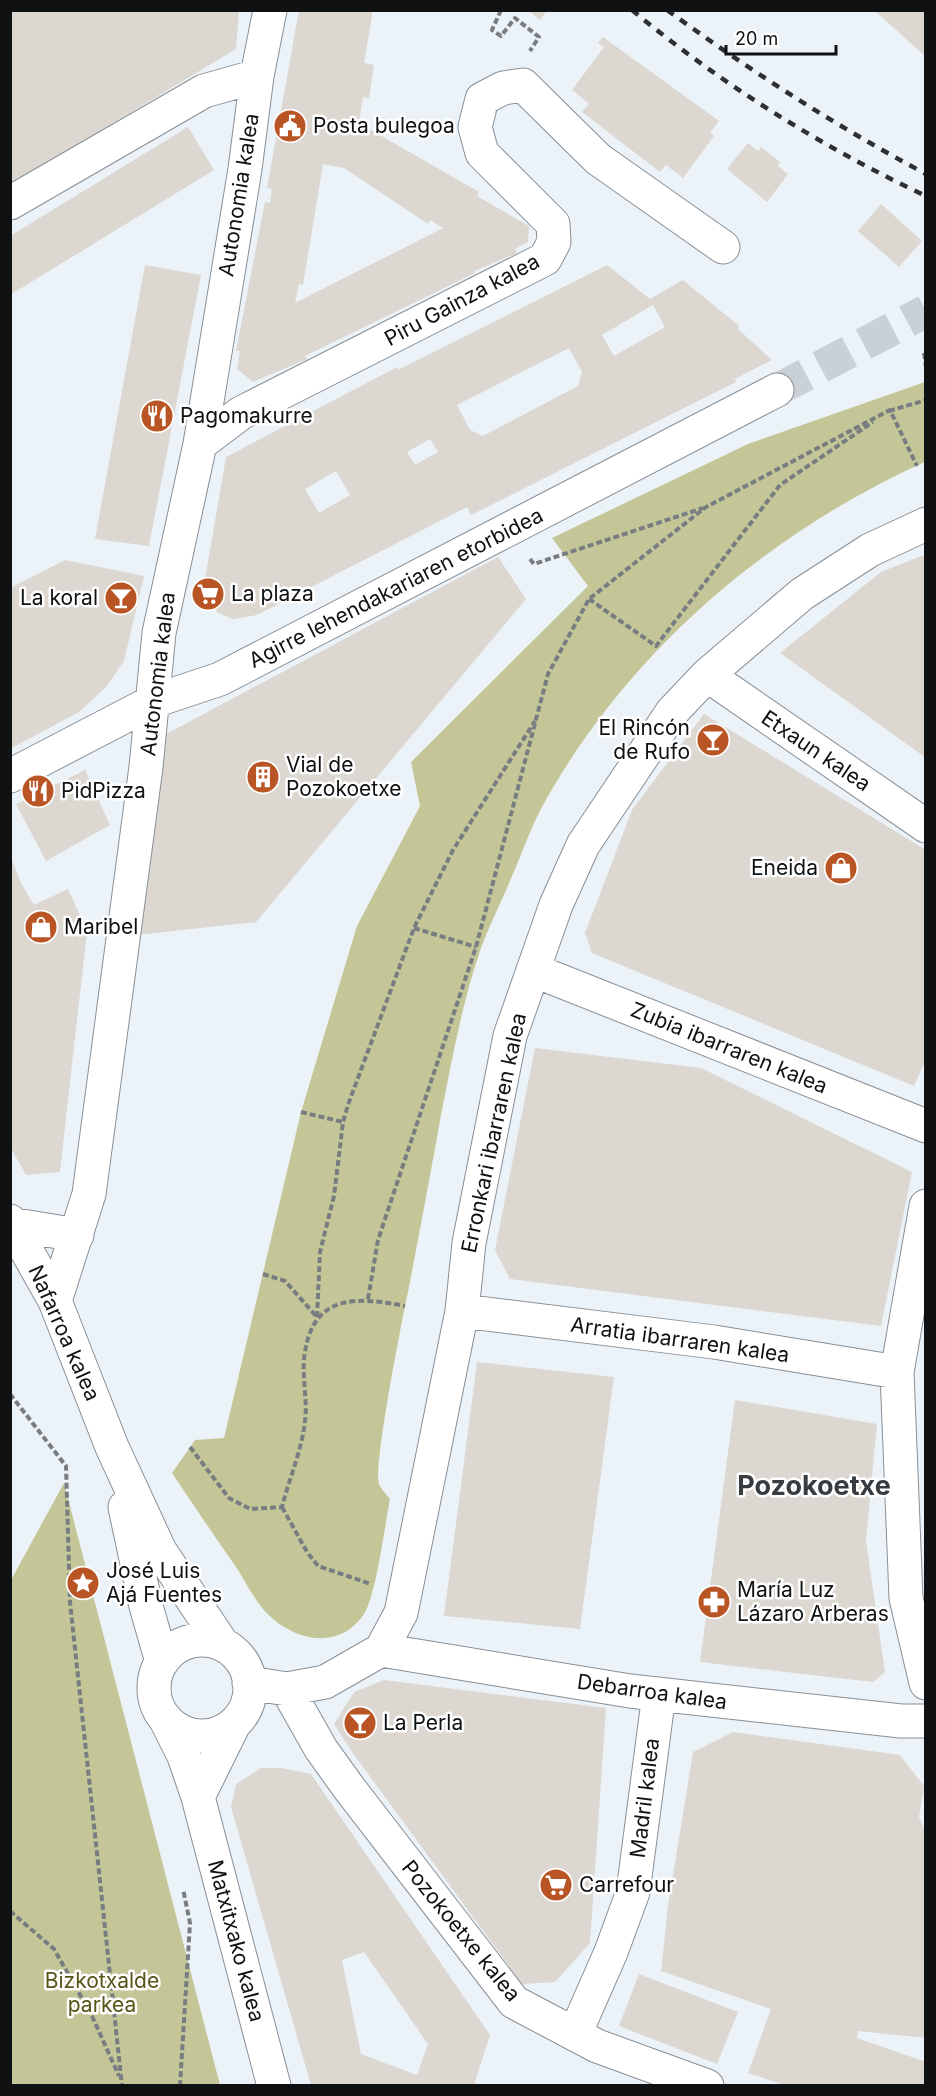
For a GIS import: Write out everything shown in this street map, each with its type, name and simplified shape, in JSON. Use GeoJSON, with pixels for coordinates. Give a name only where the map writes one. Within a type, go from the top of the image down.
{"type":"FeatureCollection","features":[{"type":"Feature","properties":{"kind":"street","name":"Autonomia kalea"},"geometry":{"type":"LineString","coordinates":[[55,1301],[89,1194],[154,701],[159,633],[200,444],[245,169],[257,76],[270,10]]}},
{"type":"Feature","properties":{"kind":"street"},"geometry":{"type":"LineString","coordinates":[[10,203],[204,91],[257,76]]}},
{"type":"Feature","properties":{"kind":"street","name":"Piru Gainza kalea"},"geometry":{"type":"LineString","coordinates":[[200,444],[241,413],[544,259],[554,242],[553,224],[482,153],[475,127],[482,99],[502,88],[523,85],[598,159],[723,247]]}},
{"type":"Feature","properties":{"kind":"street","name":"Agirre lehendakariaren etorbidea"},"geometry":{"type":"LineString","coordinates":[[10,776],[154,701],[220,679],[777,390]]}},
{"type":"Feature","properties":{"kind":"street","name":"Erronkari ibarraren kalea"},"geometry":{"type":"LineString","coordinates":[[381,1650],[401,1613],[462,1311],[469,1243],[510,1036],[556,905],[583,845],[672,712],[707,675],[802,594],[870,550],[926,524]]}},
{"type":"Feature","properties":{"kind":"street","name":"Etxaun kalea"},"geometry":{"type":"LineString","coordinates":[[707,675],[926,826]]}},
{"type":"Feature","properties":{"kind":"street","name":"Zubia ibarraren kalea"},"geometry":{"type":"LineString","coordinates":[[533,970],[926,1126]]}},
{"type":"Feature","properties":{"kind":"street"},"geometry":{"type":"LineString","coordinates":[[926,1206],[897,1372],[906,1598],[926,1683]]}},
{"type":"Feature","properties":{"kind":"street"},"geometry":{"type":"LineString","coordinates":[[11,1223],[77,1235]]}},
{"type":"Feature","properties":{"kind":"street","name":"Nafarroa kalea"},"geometry":{"type":"LineString","coordinates":[[11,1223],[20,1261],[55,1301],[112,1447],[160,1551],[223,1645]]}},
{"type":"Feature","properties":{"kind":"street","name":"Arratia ibarraren kalea"},"geometry":{"type":"LineString","coordinates":[[462,1311],[714,1342],[897,1372]]}},
{"type":"Feature","properties":{"kind":"street","name":"Nafarroa kalea"},"geometry":{"type":"LineString","coordinates":[[112,1447],[146,1606],[162,1662]]}},
{"type":"Feature","properties":{"kind":"street"},"geometry":{"type":"LineString","coordinates":[[198,1797],[234,1724],[242,1714],[248,1698],[249,1683],[240,1660],[223,1645],[193,1641],[178,1646],[162,1662],[154,1683],[154,1698],[165,1718],[182,1732],[197,1736],[223,1731],[234,1724]]}},
{"type":"Feature","properties":{"kind":"street"},"geometry":{"type":"LineString","coordinates":[[249,1683],[287,1689],[325,1682],[381,1650]]}},
{"type":"Feature","properties":{"kind":"street","name":"Debarroa kalea"},"geometry":{"type":"LineString","coordinates":[[381,1650],[659,1694],[901,1721],[926,1721]]}},
{"type":"Feature","properties":{"kind":"street","name":"Pozokoetxe kalea"},"geometry":{"type":"LineString","coordinates":[[287,1689],[321,1749],[349,1788],[514,2002],[597,2046],[707,2085]]}},
{"type":"Feature","properties":{"kind":"street","name":"Madril kalea"},"geometry":{"type":"LineString","coordinates":[[575,2034],[611,1952],[633,1892],[659,1694]]}},
{"type":"Feature","properties":{"kind":"street","name":"Matxitxako kalea"},"geometry":{"type":"LineString","coordinates":[[165,1718],[184,1756],[198,1797],[274,2085]]}},
{"type":"Feature","properties":{"kind":"path"},"geometry":{"type":"LineString","coordinates":[[501,10],[492,30],[501,36],[515,18],[539,38],[531,50]]}},
{"type":"Feature","properties":{"kind":"path"},"geometry":{"type":"LineString","coordinates":[[924,353],[926,367]]}},
{"type":"Feature","properties":{"kind":"path"},"geometry":{"type":"LineString","coordinates":[[368,1299],[378,1240],[476,947],[548,674],[589,599],[706,507],[890,410],[926,400]]}},
{"type":"Feature","properties":{"kind":"path"},"geometry":{"type":"LineString","coordinates":[[890,410],[917,466]]}},
{"type":"Feature","properties":{"kind":"path"},"geometry":{"type":"LineString","coordinates":[[589,599],[656,646],[780,485],[890,410]]}},
{"type":"Feature","properties":{"kind":"path"},"geometry":{"type":"LineString","coordinates":[[373,1585],[318,1566],[307,1552],[282,1507],[305,1422],[305,1352],[317,1317],[320,1252],[334,1196],[343,1122],[414,928],[453,850],[537,717]]}},
{"type":"Feature","properties":{"kind":"path"},"geometry":{"type":"LineString","coordinates":[[414,928],[476,947]]}},
{"type":"Feature","properties":{"kind":"path"},"geometry":{"type":"LineString","coordinates":[[301,1112],[343,1122]]}},
{"type":"Feature","properties":{"kind":"path"},"geometry":{"type":"LineString","coordinates":[[262,1274],[285,1281],[317,1317]]}},
{"type":"Feature","properties":{"kind":"path"},"geometry":{"type":"LineString","coordinates":[[317,1317],[341,1302],[368,1299],[405,1306]]}},
{"type":"Feature","properties":{"kind":"path"},"geometry":{"type":"LineString","coordinates":[[10,1394],[66,1466],[70,1602],[122,2084]]}},
{"type":"Feature","properties":{"kind":"path"},"geometry":{"type":"LineString","coordinates":[[190,1447],[229,1498],[250,1509],[282,1507]]}},
{"type":"Feature","properties":{"kind":"path"},"geometry":{"type":"LineString","coordinates":[[180,1879],[190,1923],[180,2085]]}},
{"type":"Feature","properties":{"kind":"path"},"geometry":{"type":"LineString","coordinates":[[10,1911],[54,1949],[92,2016],[122,2084]]}},
{"type":"Feature","properties":{"kind":"green space"},"geometry":{"type":"Polygon","coordinates":[[[925,382],[925,462],[867,491],[811,524],[757,562],[706,604],[658,650],[615,699],[576,751],[542,807],[480,951],[453,1053],[384,1421],[378,1472],[379,1484],[390,1499],[380,1559],[368,1605],[364,1614],[353,1626],[341,1634],[328,1638],[314,1638],[287,1628],[274,1620],[259,1604],[172,1473],[195,1440],[224,1438],[301,1112],[357,926],[420,806],[411,762],[588,586],[552,538],[748,444],[925,382]]]}},
{"type":"Feature","properties":{"kind":"green space","name":"Bizkotxalde parkea"},"geometry":{"type":"Polygon","coordinates":[[[64,1483],[220,2085],[11,2085],[11,1580],[64,1483]]]}},
{"type":"Feature","properties":{"kind":"building"},"geometry":{"type":"Polygon","coordinates":[[[10,10],[239,10],[236,49],[10,185],[10,10]]]}},
{"type":"Feature","properties":{"kind":"building"},"geometry":{"type":"Polygon","coordinates":[[[299,10],[373,10],[364,63],[374,65],[369,98],[363,97],[359,123],[479,192],[477,196],[529,226],[528,242],[515,249],[517,253],[474,271],[475,273],[305,356],[307,359],[253,382],[237,369],[240,351],[236,351],[265,202],[270,203],[272,189],[267,188],[299,10]],[[323,164],[303,285],[299,284],[295,303],[443,228],[430,220],[428,224],[344,168],[323,164]]]}},
{"type":"Feature","properties":{"kind":"building"},"geometry":{"type":"Polygon","coordinates":[[[528,10],[547,10],[540,20],[528,10]]]}},
{"type":"Feature","properties":{"kind":"building"},"geometry":{"type":"Polygon","coordinates":[[[874,10],[926,10],[926,57],[874,10]]]}},
{"type":"Feature","properties":{"kind":"building"},"geometry":{"type":"Polygon","coordinates":[[[603,37],[719,121],[710,133],[714,136],[683,178],[666,165],[660,172],[582,112],[589,104],[572,90],[604,47],[598,43],[603,37]]]}},
{"type":"Feature","properties":{"kind":"building"},"geometry":{"type":"Polygon","coordinates":[[[188,127],[214,170],[10,295],[10,236],[188,127]]]}},
{"type":"Feature","properties":{"kind":"building"},"geometry":{"type":"Polygon","coordinates":[[[748,143],[758,151],[761,147],[780,162],[778,166],[788,174],[767,202],[727,169],[748,143]]]}},
{"type":"Feature","properties":{"kind":"building"},"geometry":{"type":"Polygon","coordinates":[[[881,204],[922,241],[899,267],[858,231],[881,204]]]}},
{"type":"Feature","properties":{"kind":"building"},"geometry":{"type":"Polygon","coordinates":[[[145,265],[201,275],[149,546],[95,539],[145,265]]]}},
{"type":"Feature","properties":{"kind":"building"},"geometry":{"type":"Polygon","coordinates":[[[607,265],[650,299],[683,280],[739,326],[738,329],[772,360],[735,379],[736,382],[471,515],[467,507],[257,615],[233,619],[218,613],[208,601],[204,585],[226,457],[397,367],[398,370],[607,265]],[[653,305],[602,335],[614,356],[665,327],[653,305]],[[569,348],[457,405],[470,430],[483,436],[578,386],[582,372],[569,348]],[[430,439],[407,452],[415,465],[438,452],[430,439]],[[336,471],[305,489],[319,513],[350,495],[336,471]]]}},
{"type":"Feature","properties":{"kind":"building"},"geometry":{"type":"Polygon","coordinates":[[[926,554],[926,758],[780,653],[881,572],[926,554]]]}},
{"type":"Feature","properties":{"kind":"building","name":"Vial de Pozokoetxe"},"geometry":{"type":"Polygon","coordinates":[[[498,557],[526,599],[256,922],[128,936],[155,740],[498,557]]]}},
{"type":"Feature","properties":{"kind":"building"},"geometry":{"type":"Polygon","coordinates":[[[65,560],[144,576],[124,661],[106,687],[79,712],[10,749],[10,588],[65,560]]]}},
{"type":"Feature","properties":{"kind":"building"},"geometry":{"type":"Polygon","coordinates":[[[704,714],[926,850],[926,1059],[914,1086],[592,953],[585,933],[632,810],[704,714]]]}},
{"type":"Feature","properties":{"kind":"building"},"geometry":{"type":"Polygon","coordinates":[[[85,770],[110,825],[46,861],[16,804],[85,770]]]}},
{"type":"Feature","properties":{"kind":"building"},"geometry":{"type":"Polygon","coordinates":[[[10,855],[21,883],[34,905],[68,889],[87,931],[60,1172],[26,1175],[10,1147],[10,855]]]}},
{"type":"Feature","properties":{"kind":"building"},"geometry":{"type":"Polygon","coordinates":[[[535,1048],[701,1068],[912,1172],[881,1326],[510,1279],[495,1250],[535,1048]]]}},
{"type":"Feature","properties":{"kind":"building"},"geometry":{"type":"Polygon","coordinates":[[[477,1362],[614,1377],[580,1629],[444,1616],[477,1362]]]}},
{"type":"Feature","properties":{"kind":"building"},"geometry":{"type":"Polygon","coordinates":[[[735,1400],[877,1424],[866,1541],[885,1672],[873,1682],[700,1662],[735,1400]]]}},
{"type":"Feature","properties":{"kind":"building"},"geometry":{"type":"Polygon","coordinates":[[[384,1680],[606,1708],[590,1943],[555,1982],[522,1984],[352,1752],[334,1724],[354,1692],[384,1680]]]}},
{"type":"Feature","properties":{"kind":"building"},"geometry":{"type":"Polygon","coordinates":[[[733,1732],[900,1755],[924,1786],[919,1817],[926,1833],[926,2038],[858,2031],[857,2038],[926,2062],[926,2085],[784,2085],[748,2073],[771,2009],[661,1971],[668,1906],[693,1752],[733,1732]]]}},
{"type":"Feature","properties":{"kind":"building"},"geometry":{"type":"Polygon","coordinates":[[[261,1768],[282,1768],[311,1774],[490,2035],[474,2085],[311,2085],[231,1807],[236,1784],[261,1768]],[[364,1952],[342,1960],[361,2054],[417,2075],[428,2044],[364,1952]]]}},
{"type":"Feature","properties":{"kind":"building"},"geometry":{"type":"Polygon","coordinates":[[[639,1974],[738,2012],[717,2064],[619,2026],[639,1974]]]}},
{"type":"Feature","properties":{"kind":"tunnel"},"geometry":{"type":"LineString","coordinates":[[777,390],[926,311]]}},
{"type":"Feature","properties":{"kind":"railway"},"geometry":{"type":"LineString","coordinates":[[632,10],[701,63],[773,112],[849,157],[926,196]]}},
{"type":"Feature","properties":{"kind":"railway"},"geometry":{"type":"LineString","coordinates":[[667,10],[794,96],[926,174]]}},
{"type":"Feature","properties":{"kind":"place","name":"Posta bulegoa"},"geometry":{"type":"Point","coordinates":[290,126]}},
{"type":"Feature","properties":{"kind":"place","name":"Pagomakurre"},"geometry":{"type":"Point","coordinates":[157,416]}},
{"type":"Feature","properties":{"kind":"place","name":"La plaza"},"geometry":{"type":"Point","coordinates":[208,594]}},
{"type":"Feature","properties":{"kind":"place","name":"La koral"},"geometry":{"type":"Point","coordinates":[121,598]}},
{"type":"Feature","properties":{"kind":"place","name":"El Rincón de Rufo"},"geometry":{"type":"Point","coordinates":[713,740]}},
{"type":"Feature","properties":{"kind":"place","name":"Vial de Pozokoetxe"},"geometry":{"type":"Point","coordinates":[263,777]}},
{"type":"Feature","properties":{"kind":"place","name":"PidPizza"},"geometry":{"type":"Point","coordinates":[38,791]}},
{"type":"Feature","properties":{"kind":"place","name":"Eneida"},"geometry":{"type":"Point","coordinates":[841,868]}},
{"type":"Feature","properties":{"kind":"place","name":"Maribel"},"geometry":{"type":"Point","coordinates":[41,927]}},
{"type":"Feature","properties":{"kind":"place","name":"José Luis Ajá Fuentes"},"geometry":{"type":"Point","coordinates":[83,1583]}},
{"type":"Feature","properties":{"kind":"place","name":"María Luz Lázaro Arberas"},"geometry":{"type":"Point","coordinates":[714,1602]}},
{"type":"Feature","properties":{"kind":"place","name":"La Perla"},"geometry":{"type":"Point","coordinates":[360,1723]}},
{"type":"Feature","properties":{"kind":"place","name":"Carrefour"},"geometry":{"type":"Point","coordinates":[556,1885]}},
{"type":"Feature","properties":{"kind":"district","name":"Pozokoetxe"},"geometry":{"type":"Point","coordinates":[814,1486]}}]}
